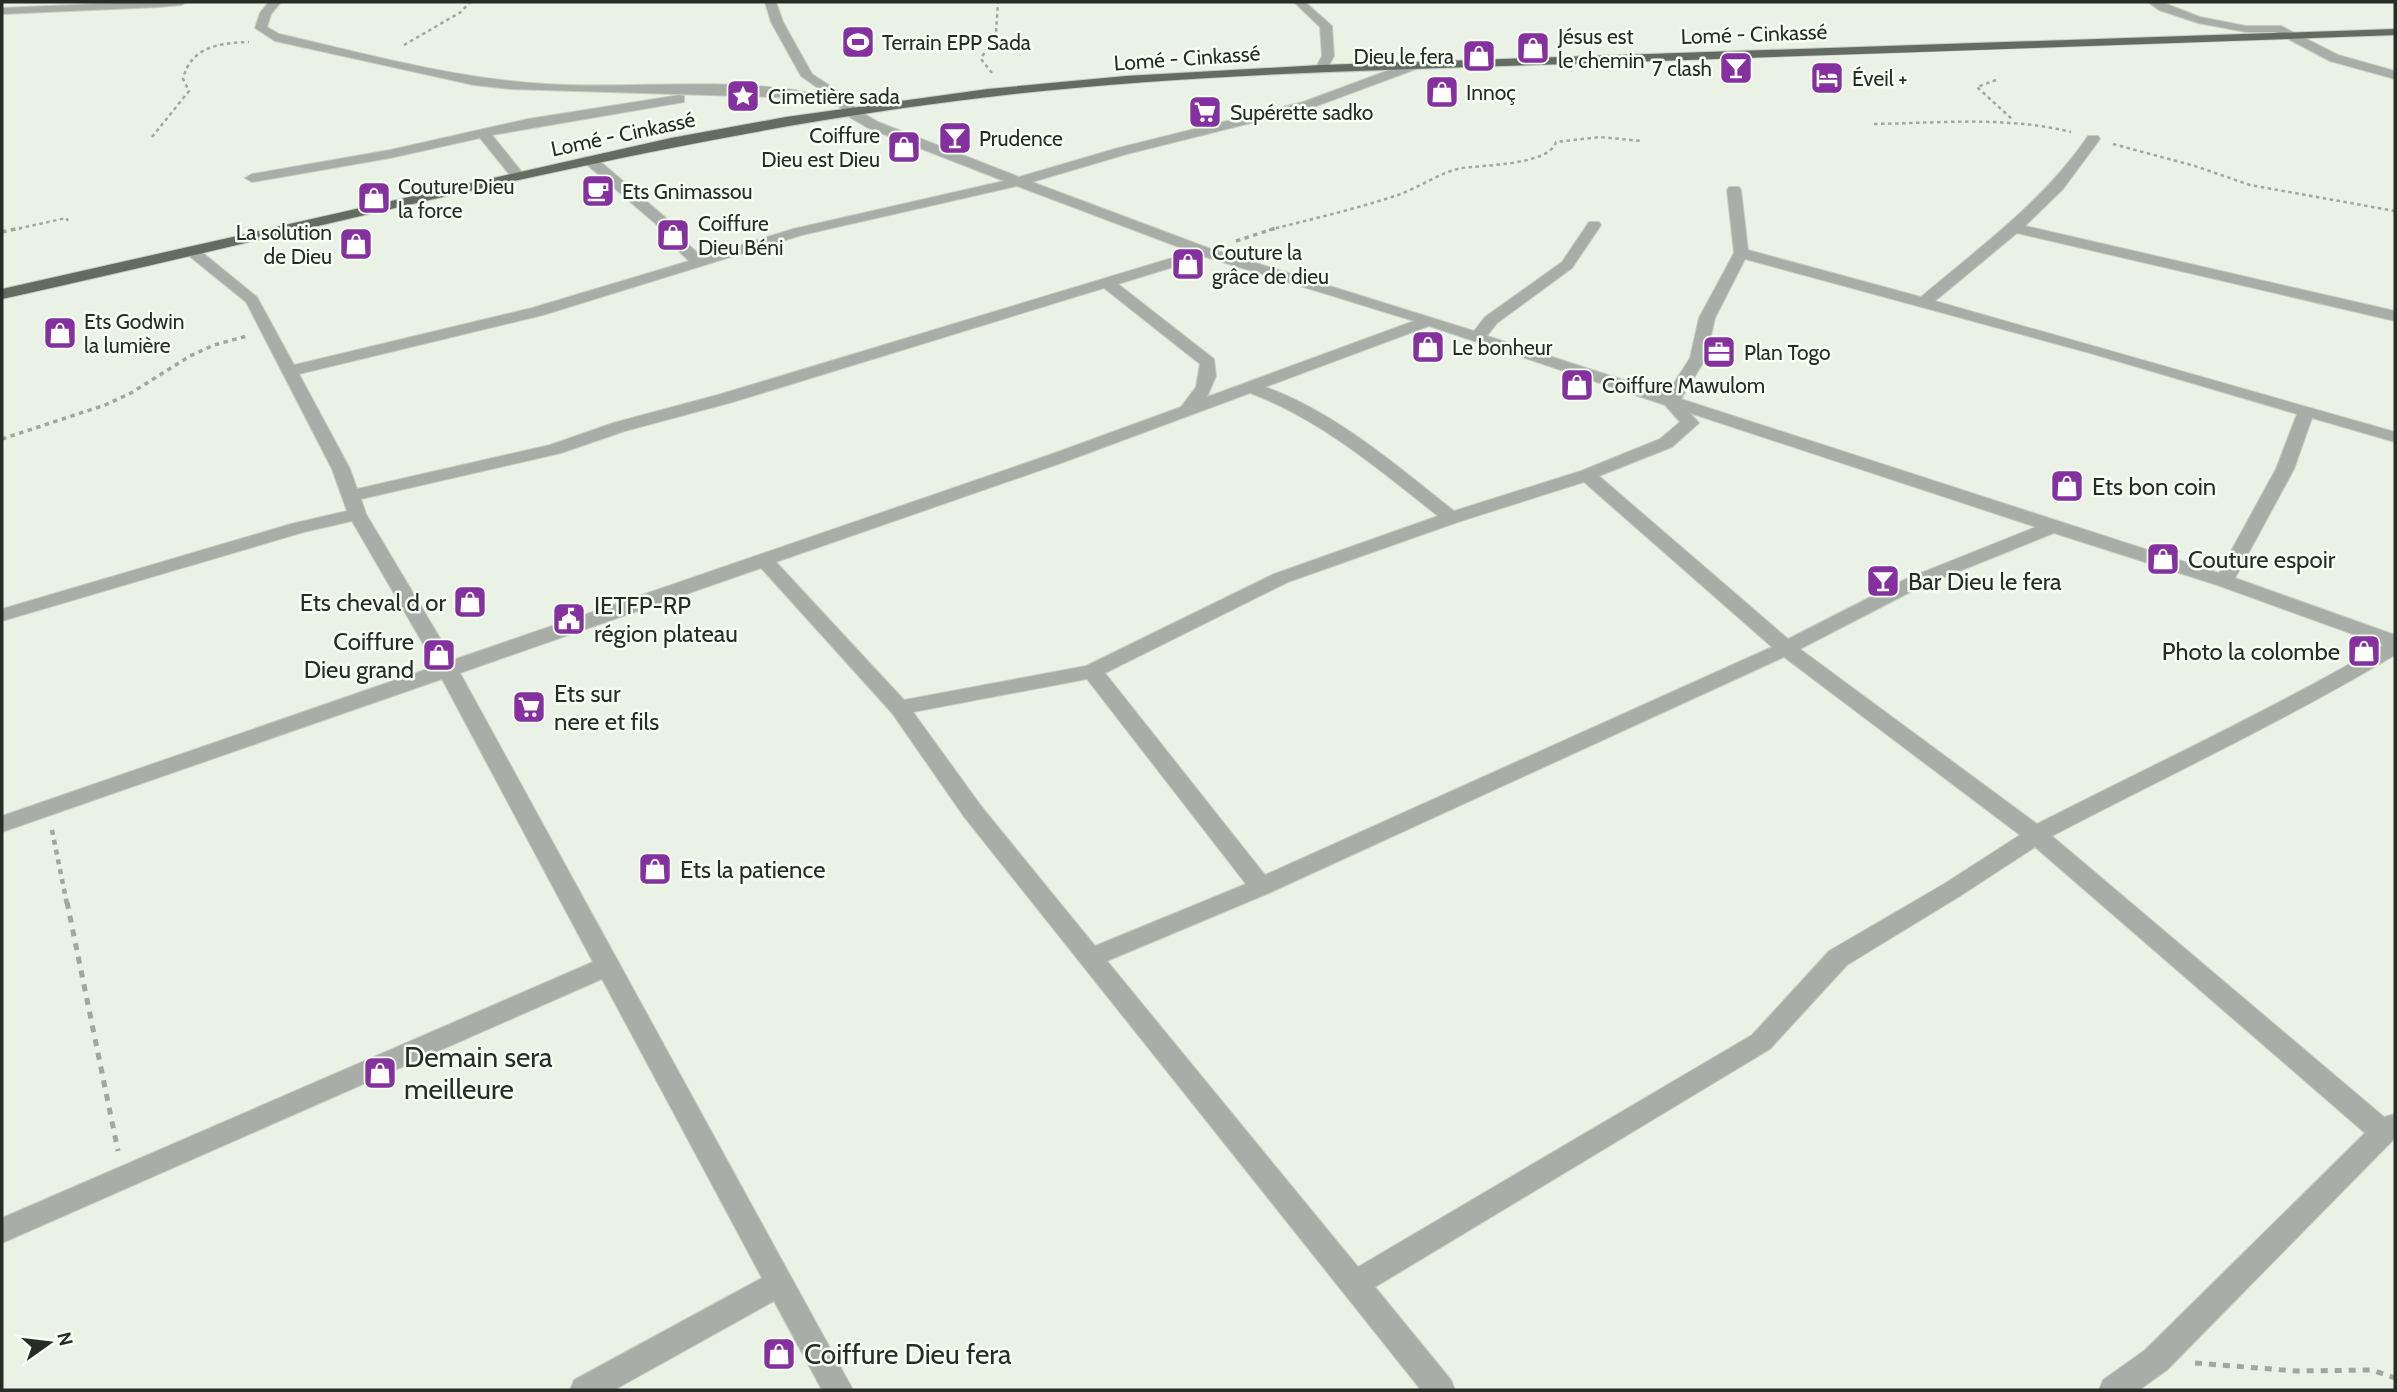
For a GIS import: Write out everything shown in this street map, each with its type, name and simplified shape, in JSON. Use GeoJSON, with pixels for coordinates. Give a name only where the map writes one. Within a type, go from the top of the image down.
{"type":"FeatureCollection","features":[{"type":"Feature","properties":{"kind":"highway","name":"Lomé - Cinkassé"},"geometry":{"type":"LineString","coordinates":[[2,294],[671,142],[848,109],[988,93],[1126,80],[1321,69],[2395,32]]}},
{"type":"Feature","properties":{"kind":"street"},"geometry":{"type":"LineString","coordinates":[[2,11],[181,2]]}},
{"type":"Feature","properties":{"kind":"street"},"geometry":{"type":"LineString","coordinates":[[771,2],[777,22],[807,76],[837,96],[848,109]]}},
{"type":"Feature","properties":{"kind":"street"},"geometry":{"type":"LineString","coordinates":[[1299,2],[1326,26],[1328,56],[1321,69]]}},
{"type":"Feature","properties":{"kind":"street"},"geometry":{"type":"LineString","coordinates":[[2154,2],[2163,8],[2198,20],[2246,29],[2277,28],[2334,58],[2395,75]]}},
{"type":"Feature","properties":{"kind":"street"},"geometry":{"type":"LineString","coordinates":[[270,3],[261,28],[275,37],[502,85],[738,89],[804,94],[848,109],[873,125],[1206,252],[1429,321],[2224,581],[2395,644]]}},
{"type":"Feature","properties":{"kind":"street"},"geometry":{"type":"LineString","coordinates":[[289,371],[537,312],[798,232],[1020,181],[1307,104],[1415,65]]}},
{"type":"Feature","properties":{"kind":"street"},"geometry":{"type":"LineString","coordinates":[[252,178],[390,154],[528,123],[738,89]]}},
{"type":"Feature","properties":{"kind":"street"},"geometry":{"type":"LineString","coordinates":[[484,134],[518,176]]}},
{"type":"Feature","properties":{"kind":"street"},"geometry":{"type":"LineString","coordinates":[[1925,302],[1972,260],[2016,228],[2081,158],[2093,139]]}},
{"type":"Feature","properties":{"kind":"street"},"geometry":{"type":"LineString","coordinates":[[590,160],[652,212],[673,238],[698,261]]}},
{"type":"Feature","properties":{"kind":"street"},"geometry":{"type":"LineString","coordinates":[[1671,401],[1698,358],[1707,318],[1741,253],[1734,190]]}},
{"type":"Feature","properties":{"kind":"street"},"geometry":{"type":"LineString","coordinates":[[1477,338],[1491,320],[1567,265],[1594,225]]}},
{"type":"Feature","properties":{"kind":"street"},"geometry":{"type":"LineString","coordinates":[[2016,228],[2395,316]]}},
{"type":"Feature","properties":{"kind":"street"},"geometry":{"type":"LineString","coordinates":[[193,252],[252,300],[341,469],[354,505],[448,670],[838,1390]]}},
{"type":"Feature","properties":{"kind":"street"},"geometry":{"type":"LineString","coordinates":[[2,615],[206,557],[298,528],[354,505],[727,398],[1206,252]]}},
{"type":"Feature","properties":{"kind":"street"},"geometry":{"type":"LineString","coordinates":[[1741,253],[1925,302],[2395,437]]}},
{"type":"Feature","properties":{"kind":"street"},"geometry":{"type":"LineString","coordinates":[[1105,281],[1209,362],[1209,381],[1197,400],[1187,408]]}},
{"type":"Feature","properties":{"kind":"street"},"geometry":{"type":"LineString","coordinates":[[2,824],[1058,458],[1187,408],[1429,321]]}},
{"type":"Feature","properties":{"kind":"street"},"geometry":{"type":"LineString","coordinates":[[1247,386],[1277,397],[1363,448],[1451,519]]}},
{"type":"Feature","properties":{"kind":"street"},"geometry":{"type":"LineString","coordinates":[[899,708],[1092,670],[1281,578],[1587,475],[1666,443],[1690,423],[1671,401]]}},
{"type":"Feature","properties":{"kind":"street"},"geometry":{"type":"LineString","coordinates":[[2224,581],[2285,469],[2306,412]]}},
{"type":"Feature","properties":{"kind":"street"},"geometry":{"type":"LineString","coordinates":[[1587,475],[1786,648],[2036,835],[2389,1128],[2156,1360],[2114,1390]]}},
{"type":"Feature","properties":{"kind":"street"},"geometry":{"type":"LineString","coordinates":[[1092,957],[1261,887],[1786,648],[1913,583],[2053,527]]}},
{"type":"Feature","properties":{"kind":"street"},"geometry":{"type":"LineString","coordinates":[[764,560],[899,708],[973,812],[1440,1390]]}},
{"type":"Feature","properties":{"kind":"street"},"geometry":{"type":"LineString","coordinates":[[1355,1284],[1761,1042],[1838,958],[1952,890],[2036,835],[2312,695],[2395,644]]}},
{"type":"Feature","properties":{"kind":"street"},"geometry":{"type":"LineString","coordinates":[[1092,670],[1261,887]]}},
{"type":"Feature","properties":{"kind":"street"},"geometry":{"type":"LineString","coordinates":[[2,1231],[608,966]]}},
{"type":"Feature","properties":{"kind":"street"},"geometry":{"type":"LineString","coordinates":[[585,1390],[780,1283]]}},
{"type":"Feature","properties":{"kind":"path"},"geometry":{"type":"LineString","coordinates":[[376,60],[431,31],[461,12],[470,2]]}},
{"type":"Feature","properties":{"kind":"path"},"geometry":{"type":"LineString","coordinates":[[988,93],[993,75],[981,59],[991,43],[1001,15],[998,2]]}},
{"type":"Feature","properties":{"kind":"path"},"geometry":{"type":"LineString","coordinates":[[152,137],[189,92],[183,73],[205,47],[217,43],[289,39]]}},
{"type":"Feature","properties":{"kind":"path"},"geometry":{"type":"LineString","coordinates":[[1996,80],[1977,87],[2014,120]]}},
{"type":"Feature","properties":{"kind":"path"},"geometry":{"type":"LineString","coordinates":[[1206,252],[1260,232],[1371,204],[1423,186],[1458,169],[1528,160],[1548,154],[1554,149],[1556,142],[1600,137],[1642,141]]}},
{"type":"Feature","properties":{"kind":"path"},"geometry":{"type":"LineString","coordinates":[[2250,185],[2395,211]]}},
{"type":"Feature","properties":{"kind":"path"},"geometry":{"type":"LineString","coordinates":[[2,232],[66,218],[68,221]]}},
{"type":"Feature","properties":{"kind":"path"},"geometry":{"type":"LineString","coordinates":[[2,439],[105,405],[131,393],[190,356],[214,345],[268,330]]}},
{"type":"Feature","properties":{"kind":"path"},"geometry":{"type":"LineString","coordinates":[[47,809],[123,1176]]}},
{"type":"Feature","properties":{"kind":"path"},"geometry":{"type":"LineString","coordinates":[[2156,1360],[2296,1371],[2372,1370],[2395,1378]]}},
{"type":"Feature","properties":{"kind":"place","name":"Terrain EPP Sada"},"geometry":{"type":"Point","coordinates":[858,42]}},
{"type":"Feature","properties":{"kind":"place","name":"Jésus est le chemin"},"geometry":{"type":"Point","coordinates":[1533,48]}},
{"type":"Feature","properties":{"kind":"place","name":"Dieu le fera"},"geometry":{"type":"Point","coordinates":[1479,56]}},
{"type":"Feature","properties":{"kind":"place","name":"7 clash"},"geometry":{"type":"Point","coordinates":[1736,68]}},
{"type":"Feature","properties":{"kind":"place","name":"Éveil +"},"geometry":{"type":"Point","coordinates":[1827,78]}},
{"type":"Feature","properties":{"kind":"place","name":"Innoç"},"geometry":{"type":"Point","coordinates":[1442,92]}},
{"type":"Feature","properties":{"kind":"place","name":"Cimetière sada"},"geometry":{"type":"Point","coordinates":[743,96]}},
{"type":"Feature","properties":{"kind":"place","name":"Supérette sadko"},"geometry":{"type":"Point","coordinates":[1205,112]}},
{"type":"Feature","properties":{"kind":"place","name":"Prudence"},"geometry":{"type":"Point","coordinates":[955,138]}},
{"type":"Feature","properties":{"kind":"place","name":"Coiffure Dieu est Dieu"},"geometry":{"type":"Point","coordinates":[904,147]}},
{"type":"Feature","properties":{"kind":"place","name":"Ets Gnimassou"},"geometry":{"type":"Point","coordinates":[598,191]}},
{"type":"Feature","properties":{"kind":"place","name":"Couture Dieu la force"},"geometry":{"type":"Point","coordinates":[374,198]}},
{"type":"Feature","properties":{"kind":"place","name":"Coiffure Dieu Béni"},"geometry":{"type":"Point","coordinates":[673,235]}},
{"type":"Feature","properties":{"kind":"place","name":"La solution de Dieu"},"geometry":{"type":"Point","coordinates":[356,244]}},
{"type":"Feature","properties":{"kind":"place","name":"Couture la grâce de dieu"},"geometry":{"type":"Point","coordinates":[1188,264]}},
{"type":"Feature","properties":{"kind":"place","name":"Ets Godwin la lumière"},"geometry":{"type":"Point","coordinates":[60,333]}},
{"type":"Feature","properties":{"kind":"place","name":"Le bonheur"},"geometry":{"type":"Point","coordinates":[1428,347]}},
{"type":"Feature","properties":{"kind":"place","name":"Plan Togo"},"geometry":{"type":"Point","coordinates":[1719,352]}},
{"type":"Feature","properties":{"kind":"place","name":"Coiffure Mawulom"},"geometry":{"type":"Point","coordinates":[1577,385]}},
{"type":"Feature","properties":{"kind":"place","name":"Ets bon coin"},"geometry":{"type":"Point","coordinates":[2067,486]}},
{"type":"Feature","properties":{"kind":"place","name":"Couture espoir"},"geometry":{"type":"Point","coordinates":[2163,559]}},
{"type":"Feature","properties":{"kind":"place","name":"Bar Dieu le fera"},"geometry":{"type":"Point","coordinates":[1883,581]}},
{"type":"Feature","properties":{"kind":"place","name":"Ets cheval d or"},"geometry":{"type":"Point","coordinates":[470,602]}},
{"type":"Feature","properties":{"kind":"place","name":"IETFP-RP région plateau"},"geometry":{"type":"Point","coordinates":[569,619]}},
{"type":"Feature","properties":{"kind":"place","name":"Photo la colombe"},"geometry":{"type":"Point","coordinates":[2364,651]}},
{"type":"Feature","properties":{"kind":"place","name":"Coiffure Dieu grand"},"geometry":{"type":"Point","coordinates":[439,655]}},
{"type":"Feature","properties":{"kind":"place","name":"Ets sur nere et fils"},"geometry":{"type":"Point","coordinates":[529,707]}},
{"type":"Feature","properties":{"kind":"place","name":"Ets la patience"},"geometry":{"type":"Point","coordinates":[655,869]}},
{"type":"Feature","properties":{"kind":"place","name":"Demain sera meilleure"},"geometry":{"type":"Point","coordinates":[380,1073]}},
{"type":"Feature","properties":{"kind":"place","name":"Coiffure Dieu fera"},"geometry":{"type":"Point","coordinates":[779,1354]}}]}
